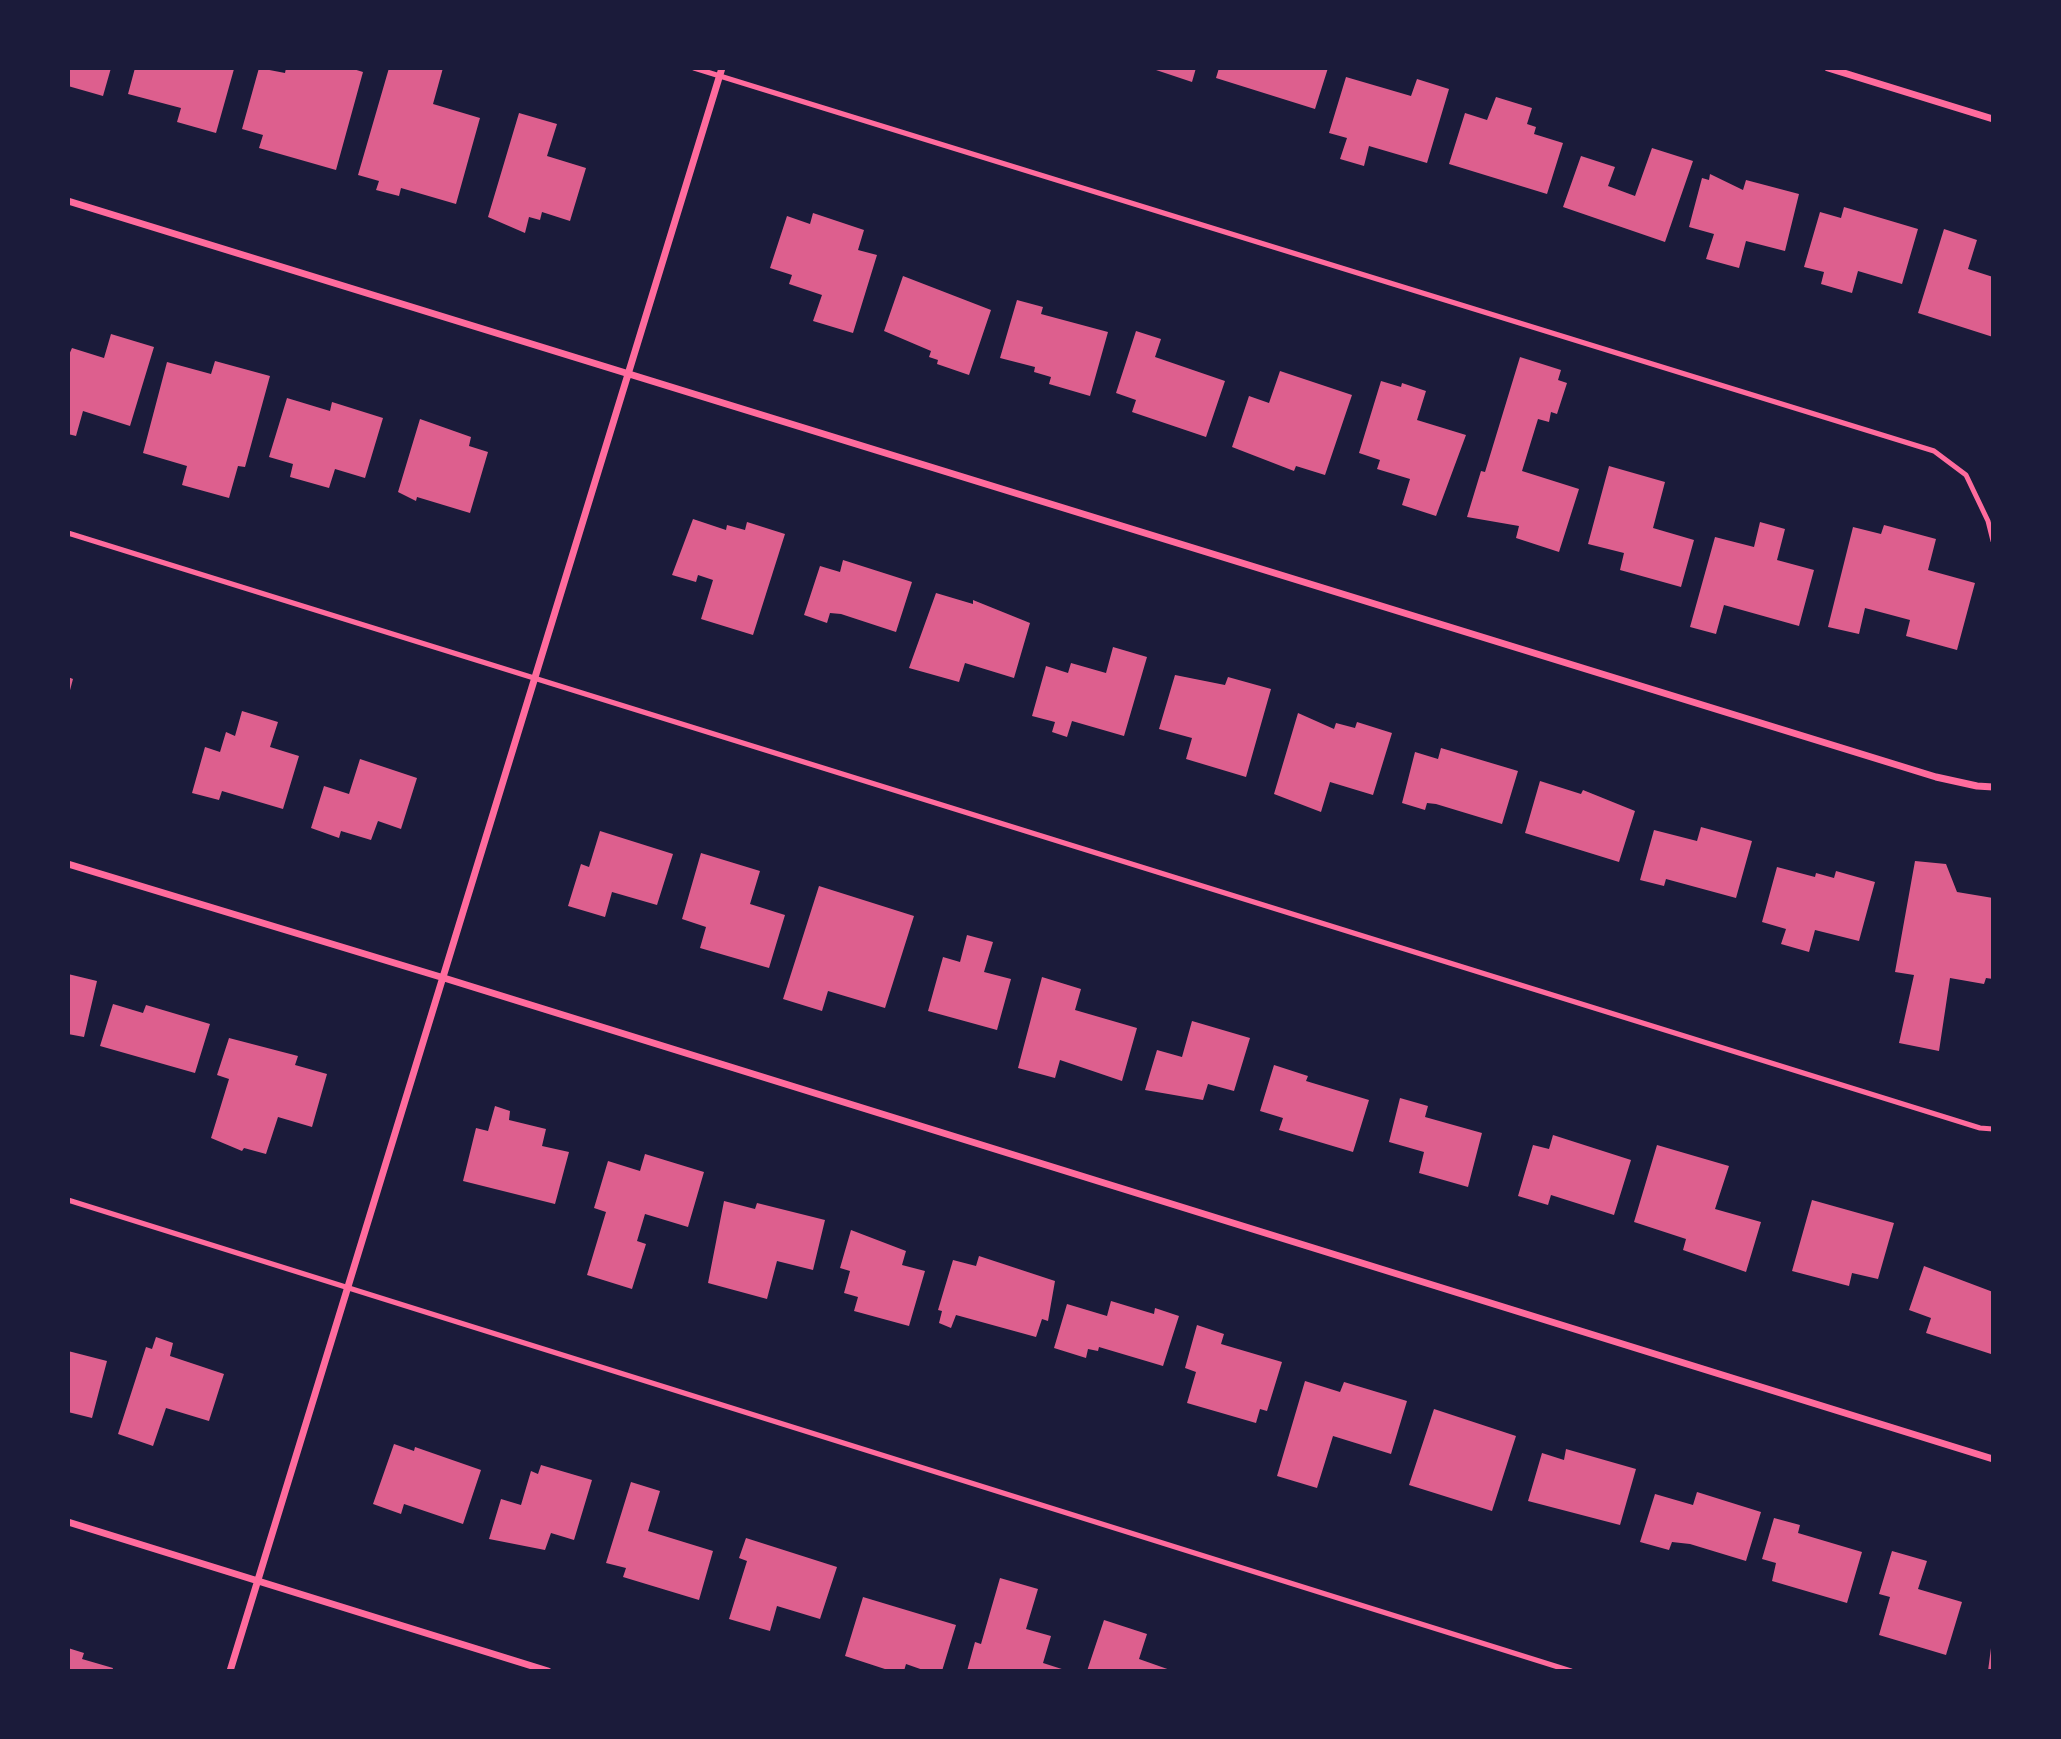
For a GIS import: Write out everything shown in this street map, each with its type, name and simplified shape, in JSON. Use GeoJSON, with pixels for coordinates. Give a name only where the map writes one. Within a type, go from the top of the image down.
{"type":"FeatureCollection","features":[{"type":"Feature","properties":{"kind":"street"},"geometry":{"type":"LineString","coordinates":[[1828,68],[1993,119]]}},
{"type":"Feature","properties":{"kind":"street"},"geometry":{"type":"LineString","coordinates":[[230,1671],[721,72]]}},
{"type":"Feature","properties":{"kind":"street"},"geometry":{"type":"LineString","coordinates":[[68,201],[1936,777],[1993,787]]}},
{"type":"Feature","properties":{"kind":"street"},"geometry":{"type":"LineString","coordinates":[[68,863],[1993,1459]]}},
{"type":"Feature","properties":{"kind":"street"},"geometry":{"type":"LineString","coordinates":[[68,1522],[548,1671]]}},
{"type":"Feature","properties":{"kind":"lane"},"geometry":{"type":"LineString","coordinates":[[694,68],[721,72],[1934,451],[1966,475],[1993,541]]}},
{"type":"Feature","properties":{"kind":"lane"},"geometry":{"type":"LineString","coordinates":[[68,533],[1967,1124],[1993,1129]]}},
{"type":"Feature","properties":{"kind":"lane"},"geometry":{"type":"LineString","coordinates":[[68,1200],[1571,1671]]}},
{"type":"Feature","properties":{"kind":"building"},"geometry":{"type":"Polygon","coordinates":[[[68,68],[111,68],[103,96],[68,86],[68,68]]]}},
{"type":"Feature","properties":{"kind":"building"},"geometry":{"type":"Polygon","coordinates":[[[135,68],[234,69],[216,133],[177,122],[181,108],[128,94],[135,68]]]}},
{"type":"Feature","properties":{"kind":"building"},"geometry":{"type":"Polygon","coordinates":[[[259,68],[285,73],[286,68],[350,68],[363,72],[336,170],[259,148],[263,135],[242,129],[259,68]]]}},
{"type":"Feature","properties":{"kind":"building"},"geometry":{"type":"Polygon","coordinates":[[[389,68],[443,68],[433,104],[480,118],[456,204],[401,188],[399,196],[376,190],[379,181],[358,175],[389,68]]]}},
{"type":"Feature","properties":{"kind":"building"},"geometry":{"type":"Polygon","coordinates":[[[1150,68],[1196,68],[1192,82],[1150,68]]]}},
{"type":"Feature","properties":{"kind":"building"},"geometry":{"type":"Polygon","coordinates":[[[1219,68],[1328,68],[1315,109],[1216,78],[1219,68]]]}},
{"type":"Feature","properties":{"kind":"building"},"geometry":{"type":"Polygon","coordinates":[[[1346,77],[1411,96],[1417,79],[1449,89],[1427,163],[1369,146],[1364,166],[1340,159],[1347,138],[1329,133],[1346,77]]]}},
{"type":"Feature","properties":{"kind":"building"},"geometry":{"type":"Polygon","coordinates":[[[1496,97],[1532,108],[1527,124],[1536,127],[1534,134],[1563,143],[1547,194],[1449,164],[1465,113],[1487,120],[1496,97]]]}},
{"type":"Feature","properties":{"kind":"building"},"geometry":{"type":"Polygon","coordinates":[[[519,113],[557,124],[547,156],[586,168],[570,221],[542,212],[540,220],[529,217],[525,233],[488,217],[519,113]]]}},
{"type":"Feature","properties":{"kind":"building"},"geometry":{"type":"Polygon","coordinates":[[[1652,148],[1693,161],[1665,242],[1563,207],[1581,156],[1615,167],[1608,186],[1635,196],[1652,148]]]}},
{"type":"Feature","properties":{"kind":"building"},"geometry":{"type":"Polygon","coordinates":[[[1710,174],[1743,190],[1746,180],[1799,194],[1785,251],[1746,241],[1739,268],[1706,259],[1714,234],[1689,227],[1702,178],[1709,180],[1710,174]]]}},
{"type":"Feature","properties":{"kind":"building"},"geometry":{"type":"Polygon","coordinates":[[[1844,207],[1918,229],[1902,284],[1858,271],[1852,293],[1821,284],[1824,272],[1804,267],[1820,212],[1841,218],[1844,207]]]}},
{"type":"Feature","properties":{"kind":"building"},"geometry":{"type":"Polygon","coordinates":[[[813,213],[864,230],[858,250],[877,255],[853,333],[813,321],[822,295],[789,284],[792,275],[770,268],[787,216],[810,224],[813,213]]]}},
{"type":"Feature","properties":{"kind":"building"},"geometry":{"type":"Polygon","coordinates":[[[1944,229],[1977,240],[1968,269],[1993,277],[1993,337],[1918,313],[1944,229]]]}},
{"type":"Feature","properties":{"kind":"building"},"geometry":{"type":"Polygon","coordinates":[[[903,276],[991,310],[969,375],[937,364],[938,360],[929,357],[931,351],[884,331],[903,276]]]}},
{"type":"Feature","properties":{"kind":"building"},"geometry":{"type":"Polygon","coordinates":[[[1017,300],[1043,307],[1041,314],[1108,332],[1090,396],[1049,384],[1051,377],[1034,372],[1035,367],[1000,358],[1017,300]]]}},
{"type":"Feature","properties":{"kind":"building"},"geometry":{"type":"Polygon","coordinates":[[[1136,331],[1161,339],[1155,357],[1225,381],[1206,437],[1132,412],[1136,400],[1116,393],[1136,331]]]}},
{"type":"Feature","properties":{"kind":"building"},"geometry":{"type":"Polygon","coordinates":[[[111,334],[154,347],[130,426],[83,411],[76,436],[68,434],[68,357],[72,348],[104,358],[111,334]]]}},
{"type":"Feature","properties":{"kind":"building"},"geometry":{"type":"Polygon","coordinates":[[[1520,357],[1561,370],[1558,380],[1567,383],[1557,414],[1551,412],[1549,422],[1538,419],[1522,471],[1579,489],[1559,552],[1516,538],[1519,526],[1467,517],[1481,471],[1485,472],[1520,357]]]}},
{"type":"Feature","properties":{"kind":"building"},"geometry":{"type":"Polygon","coordinates":[[[215,361],[270,376],[245,467],[238,466],[229,498],[182,485],[187,466],[143,453],[167,362],[211,374],[215,361]]]}},
{"type":"Feature","properties":{"kind":"building"},"geometry":{"type":"Polygon","coordinates":[[[1280,371],[1352,395],[1325,475],[1296,466],[1294,471],[1232,447],[1249,396],[1269,403],[1280,371]]]}},
{"type":"Feature","properties":{"kind":"building"},"geometry":{"type":"Polygon","coordinates":[[[1381,381],[1401,387],[1402,383],[1426,391],[1417,420],[1466,435],[1436,516],[1402,505],[1410,479],[1377,469],[1380,460],[1359,453],[1381,381]]]}},
{"type":"Feature","properties":{"kind":"building"},"geometry":{"type":"Polygon","coordinates":[[[287,398],[330,411],[332,402],[383,418],[365,478],[335,469],[329,488],[290,477],[293,464],[269,457],[287,398]]]}},
{"type":"Feature","properties":{"kind":"building"},"geometry":{"type":"Polygon","coordinates":[[[420,419],[471,437],[469,446],[488,452],[470,513],[417,497],[416,501],[398,492],[420,419]]]}},
{"type":"Feature","properties":{"kind":"building"},"geometry":{"type":"Polygon","coordinates":[[[1609,466],[1665,482],[1653,528],[1694,540],[1681,587],[1620,570],[1624,553],[1588,544],[1609,466]]]}},
{"type":"Feature","properties":{"kind":"building"},"geometry":{"type":"Polygon","coordinates":[[[693,519],[726,530],[727,525],[745,530],[747,522],[785,534],[753,635],[701,619],[713,580],[698,575],[696,582],[672,575],[693,519]]]}},
{"type":"Feature","properties":{"kind":"building"},"geometry":{"type":"Polygon","coordinates":[[[1760,522],[1785,529],[1777,560],[1814,570],[1799,626],[1724,605],[1716,634],[1690,627],[1715,537],[1754,547],[1760,522]]]}},
{"type":"Feature","properties":{"kind":"building"},"geometry":{"type":"Polygon","coordinates":[[[1884,525],[1936,539],[1928,570],[1975,583],[1957,650],[1906,636],[1910,620],[1865,608],[1859,634],[1828,627],[1853,527],[1881,534],[1884,525]]]}},
{"type":"Feature","properties":{"kind":"building"},"geometry":{"type":"Polygon","coordinates":[[[843,560],[912,582],[896,632],[841,614],[830,613],[827,623],[804,615],[820,566],[840,572],[843,560]]]}},
{"type":"Feature","properties":{"kind":"building"},"geometry":{"type":"Polygon","coordinates":[[[936,593],[973,604],[973,600],[1030,623],[1014,678],[965,663],[959,682],[909,668],[936,593]]]}},
{"type":"Feature","properties":{"kind":"building"},"geometry":{"type":"Polygon","coordinates":[[[1113,647],[1147,657],[1124,736],[1072,721],[1067,737],[1052,732],[1055,722],[1032,716],[1046,666],[1068,673],[1071,663],[1106,673],[1113,647]]]}},
{"type":"Feature","properties":{"kind":"building"},"geometry":{"type":"Polygon","coordinates":[[[1175,675],[1225,685],[1228,677],[1271,689],[1246,777],[1186,759],[1192,738],[1159,729],[1175,675]]]}},
{"type":"Feature","properties":{"kind":"building"},"geometry":{"type":"Polygon","coordinates":[[[68,677],[73,679],[69,694],[68,693],[68,677]]]}},
{"type":"Feature","properties":{"kind":"building"},"geometry":{"type":"Polygon","coordinates":[[[242,711],[278,722],[270,747],[299,756],[283,809],[222,791],[219,800],[192,793],[205,747],[220,752],[226,732],[235,736],[242,711]]]}},
{"type":"Feature","properties":{"kind":"building"},"geometry":{"type":"Polygon","coordinates":[[[1298,713],[1334,729],[1336,723],[1355,728],[1357,722],[1392,733],[1373,795],[1330,782],[1321,812],[1274,794],[1298,713]]]}},
{"type":"Feature","properties":{"kind":"building"},"geometry":{"type":"Polygon","coordinates":[[[1441,748],[1518,771],[1502,824],[1436,804],[1427,803],[1425,810],[1402,803],[1415,752],[1438,759],[1441,748]]]}},
{"type":"Feature","properties":{"kind":"building"},"geometry":{"type":"Polygon","coordinates":[[[360,759],[417,778],[401,829],[378,821],[371,840],[341,831],[339,838],[311,828],[324,786],[349,794],[360,759]]]}},
{"type":"Feature","properties":{"kind":"building"},"geometry":{"type":"Polygon","coordinates":[[[1540,781],[1581,794],[1583,790],[1635,811],[1619,862],[1525,833],[1540,781]]]}},
{"type":"Feature","properties":{"kind":"building"},"geometry":{"type":"Polygon","coordinates":[[[1701,827],[1752,841],[1736,898],[1666,879],[1664,886],[1640,880],[1654,830],[1697,841],[1701,827]]]}},
{"type":"Feature","properties":{"kind":"building"},"geometry":{"type":"Polygon","coordinates":[[[600,831],[673,854],[657,905],[612,892],[605,917],[568,906],[581,864],[589,867],[600,831]]]}},
{"type":"Feature","properties":{"kind":"building"},"geometry":{"type":"Polygon","coordinates":[[[701,853],[760,871],[750,904],[785,915],[769,968],[700,948],[706,927],[682,919],[701,853]]]}},
{"type":"Feature","properties":{"kind":"building"},"geometry":{"type":"Polygon","coordinates":[[[1915,861],[1946,864],[1957,892],[1993,898],[1993,979],[1986,978],[1984,984],[1950,978],[1939,1051],[1899,1043],[1914,975],[1895,972],[1915,861]]]}},
{"type":"Feature","properties":{"kind":"building"},"geometry":{"type":"Polygon","coordinates":[[[1777,867],[1815,877],[1816,873],[1834,878],[1836,871],[1875,882],[1859,941],[1815,930],[1809,952],[1781,944],[1786,929],[1762,922],[1777,867]]]}},
{"type":"Feature","properties":{"kind":"building"},"geometry":{"type":"Polygon","coordinates":[[[819,886],[914,916],[885,1008],[828,991],[822,1011],[783,999],[819,886]]]}},
{"type":"Feature","properties":{"kind":"building"},"geometry":{"type":"Polygon","coordinates":[[[967,935],[993,942],[984,972],[1011,979],[997,1030],[928,1011],[943,957],[960,962],[967,935]]]}},
{"type":"Feature","properties":{"kind":"building"},"geometry":{"type":"Polygon","coordinates":[[[68,974],[97,981],[84,1037],[68,1034],[68,974]]]}},
{"type":"Feature","properties":{"kind":"building"},"geometry":{"type":"Polygon","coordinates":[[[1042,977],[1081,989],[1075,1010],[1137,1028],[1122,1081],[1060,1060],[1055,1078],[1018,1068],[1042,977]]]}},
{"type":"Feature","properties":{"kind":"building"},"geometry":{"type":"Polygon","coordinates":[[[113,1004],[143,1013],[146,1005],[210,1024],[195,1073],[100,1046],[113,1004]]]}},
{"type":"Feature","properties":{"kind":"building"},"geometry":{"type":"Polygon","coordinates":[[[1192,1021],[1250,1038],[1234,1091],[1208,1084],[1203,1100],[1145,1090],[1157,1050],[1182,1057],[1192,1021]]]}},
{"type":"Feature","properties":{"kind":"building"},"geometry":{"type":"Polygon","coordinates":[[[229,1038],[298,1056],[295,1065],[327,1074],[312,1127],[278,1117],[266,1154],[244,1148],[242,1151],[211,1138],[229,1079],[217,1075],[229,1038]]]}},
{"type":"Feature","properties":{"kind":"building"},"geometry":{"type":"Polygon","coordinates":[[[1274,1065],[1308,1076],[1306,1081],[1369,1100],[1353,1152],[1279,1130],[1283,1118],[1260,1111],[1274,1065]]]}},
{"type":"Feature","properties":{"kind":"building"},"geometry":{"type":"Polygon","coordinates":[[[1400,1098],[1428,1106],[1425,1117],[1482,1133],[1468,1187],[1419,1173],[1424,1152],[1389,1142],[1400,1098]]]}},
{"type":"Feature","properties":{"kind":"building"},"geometry":{"type":"Polygon","coordinates":[[[495,1106],[510,1111],[509,1120],[546,1129],[542,1146],[569,1152],[555,1204],[463,1181],[476,1128],[488,1131],[495,1106]]]}},
{"type":"Feature","properties":{"kind":"building"},"geometry":{"type":"Polygon","coordinates":[[[1553,1135],[1631,1160],[1614,1215],[1551,1195],[1548,1205],[1518,1196],[1533,1145],[1549,1149],[1553,1135]]]}},
{"type":"Feature","properties":{"kind":"building"},"geometry":{"type":"Polygon","coordinates":[[[1657,1145],[1729,1166],[1715,1209],[1761,1222],[1746,1272],[1683,1250],[1686,1239],[1634,1222],[1657,1145]]]}},
{"type":"Feature","properties":{"kind":"building"},"geometry":{"type":"Polygon","coordinates":[[[645,1154],[704,1172],[688,1227],[645,1214],[637,1241],[646,1244],[632,1289],[587,1275],[606,1212],[594,1208],[608,1161],[640,1171],[645,1154]]]}},
{"type":"Feature","properties":{"kind":"building"},"geometry":{"type":"Polygon","coordinates":[[[1812,1200],[1894,1223],[1878,1279],[1852,1273],[1849,1286],[1792,1271],[1812,1200]]]}},
{"type":"Feature","properties":{"kind":"building"},"geometry":{"type":"Polygon","coordinates":[[[724,1201],[755,1209],[757,1203],[825,1220],[813,1270],[777,1261],[767,1299],[708,1283],[724,1201]]]}},
{"type":"Feature","properties":{"kind":"building"},"geometry":{"type":"Polygon","coordinates":[[[851,1230],[906,1251],[902,1265],[925,1271],[909,1326],[854,1311],[858,1297],[844,1293],[850,1271],[840,1268],[851,1230]]]}},
{"type":"Feature","properties":{"kind":"building"},"geometry":{"type":"Polygon","coordinates":[[[979,1256],[1055,1281],[1048,1321],[1042,1319],[1036,1337],[956,1315],[951,1328],[939,1323],[942,1311],[938,1310],[953,1260],[976,1266],[979,1256]]]}},
{"type":"Feature","properties":{"kind":"building"},"geometry":{"type":"Polygon","coordinates":[[[1924,1266],[1993,1292],[1991,1354],[1926,1333],[1931,1318],[1909,1310],[1924,1266]]]}},
{"type":"Feature","properties":{"kind":"building"},"geometry":{"type":"Polygon","coordinates":[[[1111,1301],[1154,1314],[1155,1308],[1179,1316],[1163,1366],[1099,1347],[1098,1351],[1088,1349],[1086,1358],[1054,1348],[1067,1304],[1107,1316],[1111,1301]]]}},
{"type":"Feature","properties":{"kind":"building"},"geometry":{"type":"Polygon","coordinates":[[[1197,1325],[1224,1334],[1221,1344],[1282,1362],[1267,1411],[1260,1409],[1256,1423],[1187,1403],[1196,1372],[1185,1368],[1197,1325]]]}},
{"type":"Feature","properties":{"kind":"building"},"geometry":{"type":"Polygon","coordinates":[[[156,1337],[173,1343],[170,1356],[224,1374],[209,1421],[166,1408],[153,1446],[118,1434],[146,1347],[152,1349],[156,1337]]]}},
{"type":"Feature","properties":{"kind":"building"},"geometry":{"type":"Polygon","coordinates":[[[68,1351],[107,1361],[92,1418],[68,1412],[68,1351]]]}},
{"type":"Feature","properties":{"kind":"building"},"geometry":{"type":"Polygon","coordinates":[[[1305,1381],[1340,1392],[1344,1382],[1407,1401],[1391,1454],[1333,1436],[1317,1488],[1277,1476],[1305,1381]]]}},
{"type":"Feature","properties":{"kind":"building"},"geometry":{"type":"Polygon","coordinates":[[[1434,1409],[1516,1436],[1492,1511],[1409,1485],[1434,1409]]]}},
{"type":"Feature","properties":{"kind":"building"},"geometry":{"type":"Polygon","coordinates":[[[394,1444],[414,1451],[415,1447],[481,1470],[463,1524],[404,1504],[401,1514],[373,1504],[394,1444]]]}},
{"type":"Feature","properties":{"kind":"building"},"geometry":{"type":"Polygon","coordinates":[[[1566,1449],[1636,1469],[1620,1525],[1528,1501],[1542,1453],[1564,1460],[1566,1449]]]}},
{"type":"Feature","properties":{"kind":"building"},"geometry":{"type":"Polygon","coordinates":[[[541,1465],[592,1480],[574,1540],[551,1533],[545,1550],[489,1539],[501,1499],[521,1505],[531,1471],[538,1474],[541,1465]]]}},
{"type":"Feature","properties":{"kind":"building"},"geometry":{"type":"Polygon","coordinates":[[[631,1482],[660,1491],[648,1531],[713,1551],[699,1600],[623,1577],[626,1568],[606,1563],[631,1482]]]}},
{"type":"Feature","properties":{"kind":"building"},"geometry":{"type":"Polygon","coordinates":[[[1697,1492],[1761,1512],[1746,1561],[1690,1544],[1672,1542],[1669,1550],[1640,1542],[1655,1494],[1693,1505],[1697,1492]]]}},
{"type":"Feature","properties":{"kind":"building"},"geometry":{"type":"Polygon","coordinates":[[[1774,1518],[1800,1525],[1798,1533],[1862,1552],[1847,1603],[1772,1581],[1776,1563],[1762,1559],[1774,1518]]]}},
{"type":"Feature","properties":{"kind":"building"},"geometry":{"type":"Polygon","coordinates":[[[746,1538],[837,1567],[820,1619],[777,1606],[770,1631],[729,1619],[747,1561],[739,1558],[746,1538]]]}},
{"type":"Feature","properties":{"kind":"building"},"geometry":{"type":"Polygon","coordinates":[[[1892,1551],[1927,1561],[1918,1589],[1962,1602],[1946,1655],[1879,1635],[1890,1597],[1879,1594],[1892,1551]]]}},
{"type":"Feature","properties":{"kind":"building"},"geometry":{"type":"Polygon","coordinates":[[[1000,1578],[1038,1589],[1026,1629],[1051,1636],[1043,1663],[1068,1671],[967,1671],[975,1642],[981,1644],[1000,1578]]]}},
{"type":"Feature","properties":{"kind":"building"},"geometry":{"type":"Polygon","coordinates":[[[863,1597],[956,1625],[942,1671],[926,1671],[906,1664],[904,1671],[891,1671],[845,1656],[863,1597]]]}},
{"type":"Feature","properties":{"kind":"building"},"geometry":{"type":"Polygon","coordinates":[[[1104,1620],[1147,1634],[1139,1659],[1173,1671],[1087,1671],[1104,1620]]]}},
{"type":"Feature","properties":{"kind":"building"},"geometry":{"type":"Polygon","coordinates":[[[68,1648],[84,1653],[82,1659],[113,1668],[112,1671],[68,1671],[68,1648]]]}},
{"type":"Feature","properties":{"kind":"building"},"geometry":{"type":"Polygon","coordinates":[[[1991,1648],[1993,1671],[1988,1671],[1991,1648]]]}}]}
